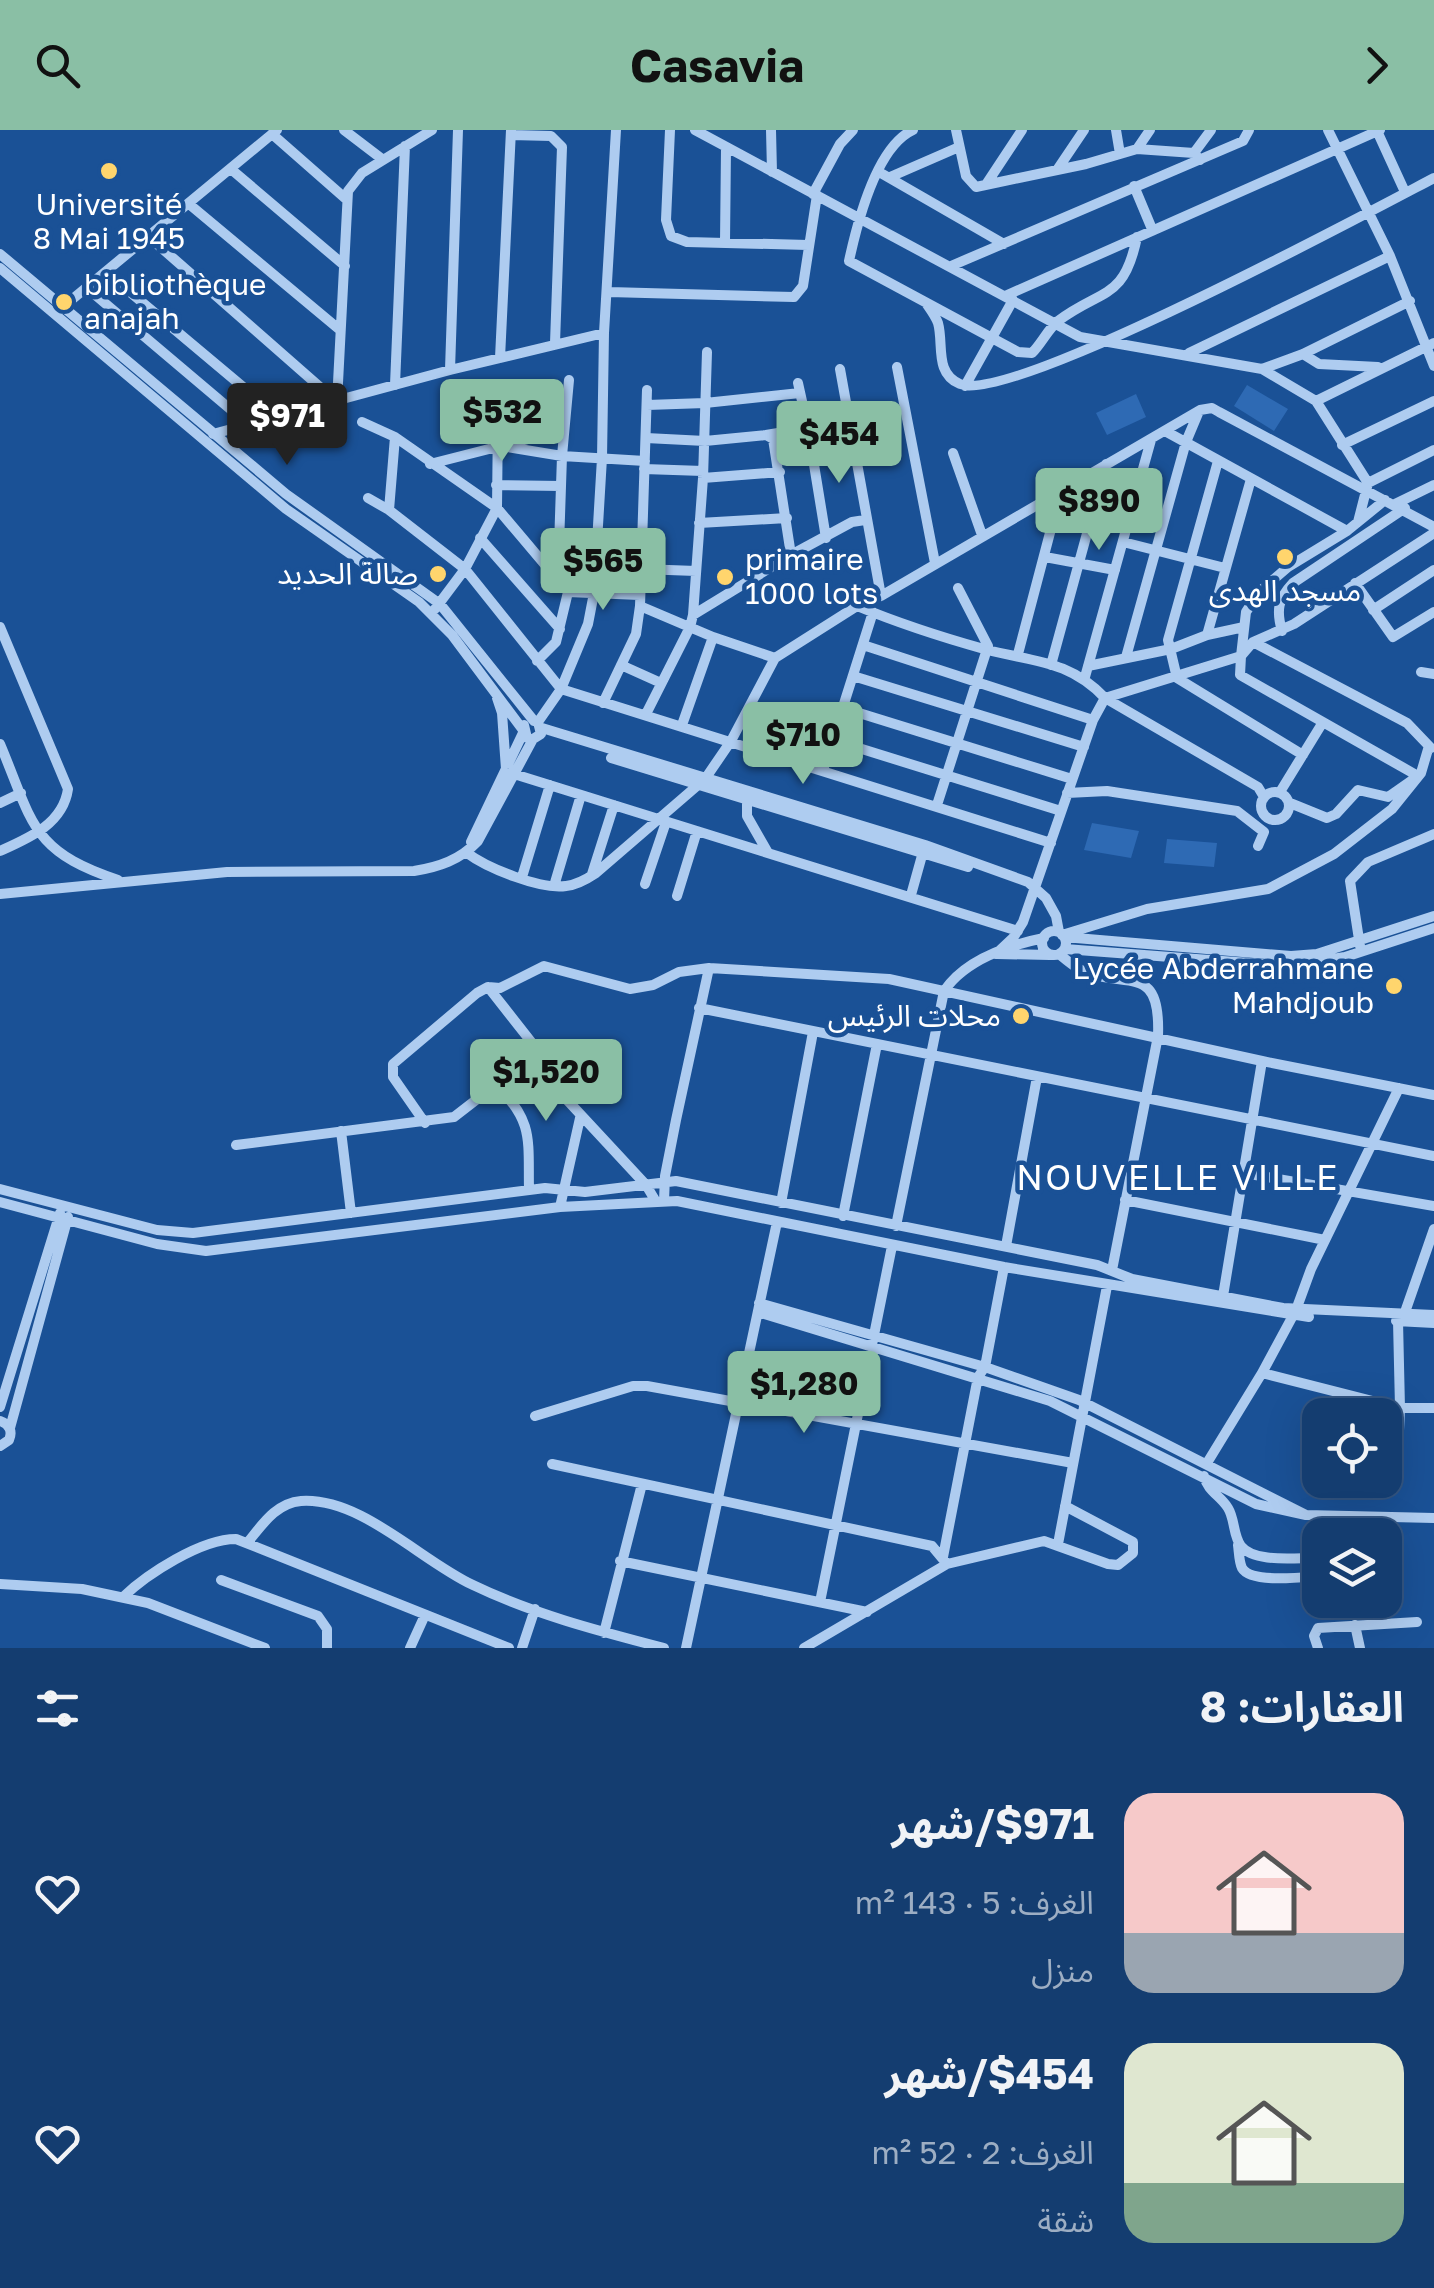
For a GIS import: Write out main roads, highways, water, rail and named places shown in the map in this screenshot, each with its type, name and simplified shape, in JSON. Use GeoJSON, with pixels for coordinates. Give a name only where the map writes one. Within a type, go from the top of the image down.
{"type":"FeatureCollection","features":[{"type":"Feature","properties":{"kind":"place","name":"Université 8 Mai 1945"},"geometry":{"type":"Point","coordinates":[109,171]}},
{"type":"Feature","properties":{"kind":"place","name":"bibliothèque anajah"},"geometry":{"type":"Point","coordinates":[64,302]}},
{"type":"Feature","properties":{"kind":"place","name":"مسجد الهدى"},"geometry":{"type":"Point","coordinates":[1285,557]}},
{"type":"Feature","properties":{"kind":"place","name":"صالة الحديد"},"geometry":{"type":"Point","coordinates":[438,574]}},
{"type":"Feature","properties":{"kind":"place","name":"primaire 1000 lots"},"geometry":{"type":"Point","coordinates":[725,577]}},
{"type":"Feature","properties":{"kind":"place","name":"Lycée Abderrahmane Mahdjoub"},"geometry":{"type":"Point","coordinates":[1394,986]}},
{"type":"Feature","properties":{"kind":"place","name":"محلات الرئيس"},"geometry":{"type":"Point","coordinates":[1021,1016]}},
{"type":"Feature","properties":{"kind":"district","name":"NOUVELLE VILLE"},"geometry":{"type":"Point","coordinates":[1178,1178]}}]}
